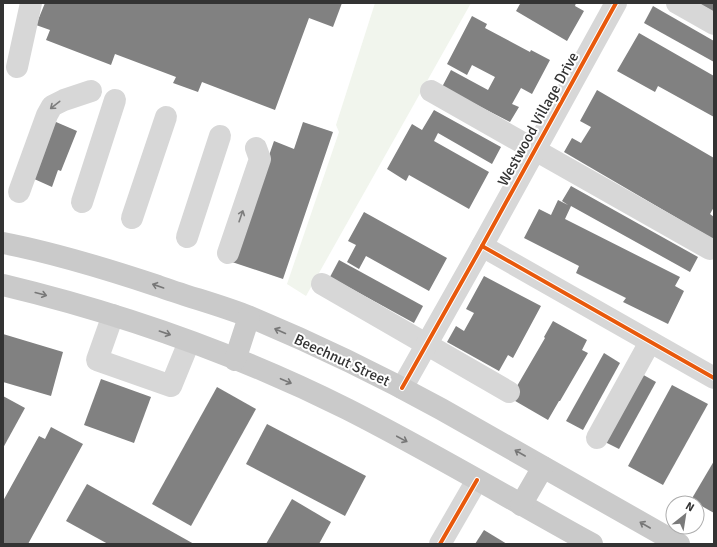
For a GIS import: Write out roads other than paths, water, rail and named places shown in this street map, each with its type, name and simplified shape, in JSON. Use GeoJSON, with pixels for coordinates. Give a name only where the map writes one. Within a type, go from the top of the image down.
{"type":"FeatureCollection","features":[{"type":"Feature","properties":{"kind":"main road","name":"Beechnut Street"},"geometry":{"type":"LineString","coordinates":[[3,243],[67,258],[116,272],[249,317],[332,354],[402,388],[679,544]]}},
{"type":"Feature","properties":{"kind":"main road"},"geometry":{"type":"LineString","coordinates":[[3,285],[113,315],[189,342],[291,383],[346,409],[592,544]]}},
{"type":"Feature","properties":{"kind":"main road"},"geometry":{"type":"LineString","coordinates":[[235,360],[249,317]]}},
{"type":"Feature","properties":{"kind":"main road"},"geometry":{"type":"LineString","coordinates":[[522,505],[544,467]]}},
{"type":"Feature","properties":{"kind":"street"},"geometry":{"type":"LineString","coordinates":[[17,67],[30,3]]}},
{"type":"Feature","properties":{"kind":"street","name":"Westwood Village Drive"},"geometry":{"type":"LineString","coordinates":[[402,388],[616,3]]}},
{"type":"Feature","properties":{"kind":"street"},"geometry":{"type":"LineString","coordinates":[[677,3],[714,24]]}},
{"type":"Feature","properties":{"kind":"street"},"geometry":{"type":"LineString","coordinates":[[19,192],[47,115],[52,106],[64,100],[91,91]]}},
{"type":"Feature","properties":{"kind":"street"},"geometry":{"type":"LineString","coordinates":[[431,91],[710,249]]}},
{"type":"Feature","properties":{"kind":"street"},"geometry":{"type":"LineString","coordinates":[[82,202],[115,100]]}},
{"type":"Feature","properties":{"kind":"street"},"geometry":{"type":"LineString","coordinates":[[132,218],[166,117]]}},
{"type":"Feature","properties":{"kind":"street"},"geometry":{"type":"LineString","coordinates":[[187,237],[220,136]]}},
{"type":"Feature","properties":{"kind":"street"},"geometry":{"type":"LineString","coordinates":[[228,252],[260,159],[256,148]]}},
{"type":"Feature","properties":{"kind":"street"},"geometry":{"type":"LineString","coordinates":[[482,246],[714,378]]}},
{"type":"Feature","properties":{"kind":"street"},"geometry":{"type":"LineString","coordinates":[[322,284],[510,392]]}},
{"type":"Feature","properties":{"kind":"street"},"geometry":{"type":"LineString","coordinates":[[113,315],[98,360],[170,386],[189,342]]}},
{"type":"Feature","properties":{"kind":"street"},"geometry":{"type":"LineString","coordinates":[[597,438],[650,342]]}},
{"type":"Feature","properties":{"kind":"street"},"geometry":{"type":"LineString","coordinates":[[440,544],[477,480]]}}]}
